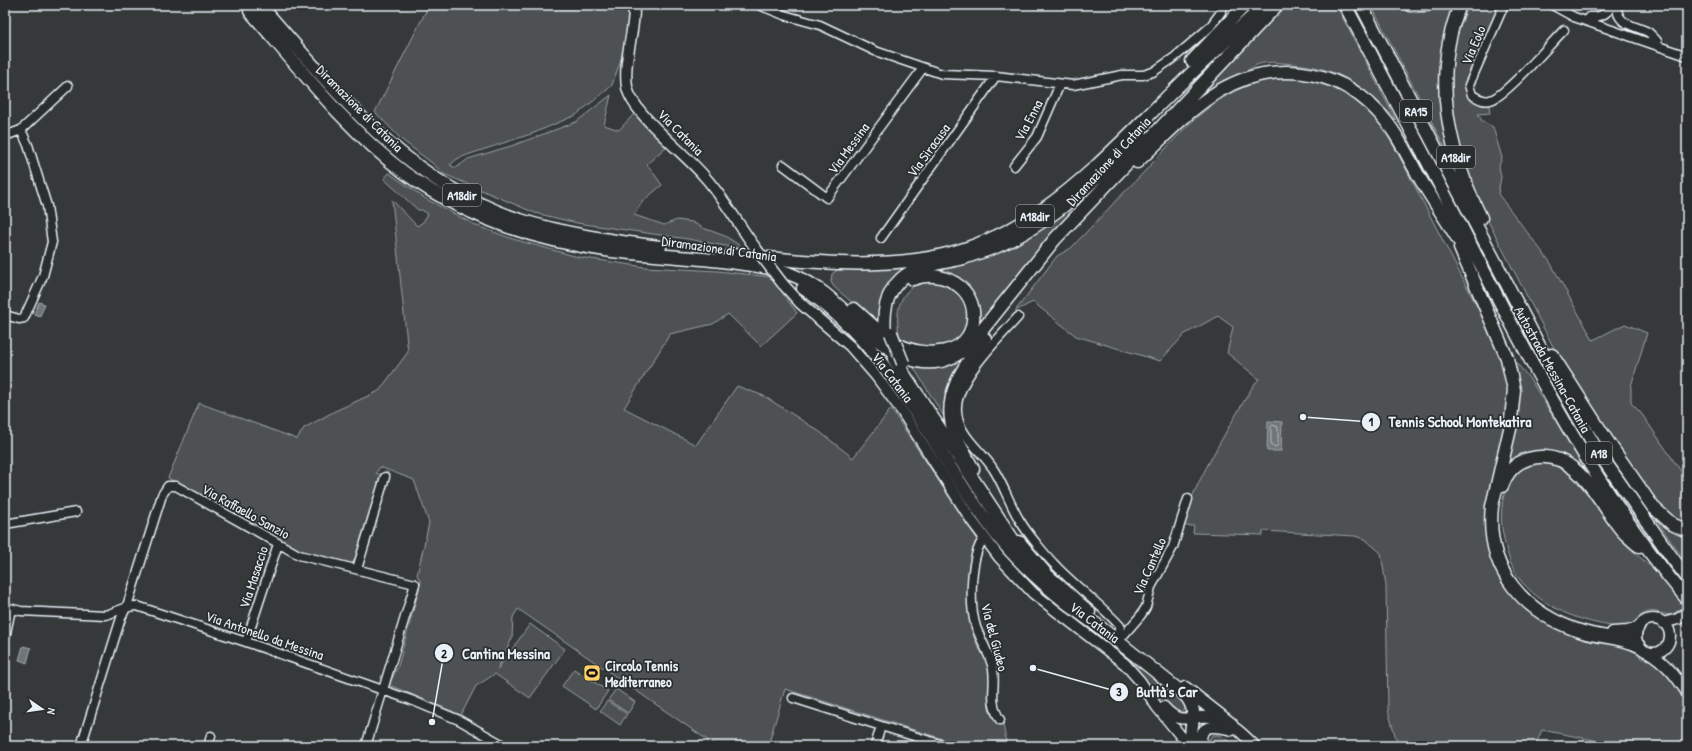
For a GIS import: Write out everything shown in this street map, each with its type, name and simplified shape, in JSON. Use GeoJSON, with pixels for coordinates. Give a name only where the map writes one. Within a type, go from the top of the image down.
{"type":"FeatureCollection","features":[{"type":"Feature","properties":{"kind":"highway"},"geometry":{"type":"LineString","coordinates":[[1043,210],[1057,193],[1099,154],[1220,33],[1245,5]]}},
{"type":"Feature","properties":{"kind":"highway"},"geometry":{"type":"LineString","coordinates":[[1193,746],[1191,735],[1194,718],[1192,706],[1185,695],[1102,629],[1049,584],[1019,550],[898,361],[884,322],[885,306],[892,290],[902,278],[919,269],[964,258],[998,246],[1027,231],[1069,202],[1096,180],[1119,157],[1264,5]]}},
{"type":"Feature","properties":{"kind":"highway","name":"Diramazione di Catania"},"geometry":{"type":"LineString","coordinates":[[255,8],[374,131],[410,162],[463,196],[517,219],[556,229],[618,241],[733,256],[755,256],[811,262],[852,264],[917,260],[957,251],[993,238],[1022,224],[1090,174],[1200,64],[1264,5]]}},
{"type":"Feature","properties":{"kind":"highway","name":"Diramazione di Catania"},"geometry":{"type":"LineString","coordinates":[[255,8],[332,103],[366,140],[420,184],[452,203],[480,217],[514,230],[557,241],[613,251],[735,263],[773,269],[787,273],[799,278],[824,293],[875,339],[896,353],[920,361],[939,361],[956,355],[971,344],[1055,239],[1277,5]]}},
{"type":"Feature","properties":{"kind":"highway","name":"RA15"},"geometry":{"type":"LineString","coordinates":[[1345,5],[1433,171],[1456,226]]}},
{"type":"Feature","properties":{"kind":"highway","name":"RA15"},"geometry":{"type":"LineString","coordinates":[[1361,5],[1471,217]]}},
{"type":"Feature","properties":{"kind":"highway"},"geometry":{"type":"LineString","coordinates":[[1410,5],[1427,5]]}},
{"type":"Feature","properties":{"kind":"highway","name":"A18dir"},"geometry":{"type":"LineString","coordinates":[[1460,5],[1451,30],[1446,65],[1448,126],[1457,162],[1466,187],[1501,259],[1515,300]]}},
{"type":"Feature","properties":{"kind":"highway"},"geometry":{"type":"LineString","coordinates":[[1081,212],[1184,119],[1219,91],[1257,75],[1277,71],[1300,72],[1321,76],[1344,85],[1362,96],[1378,112],[1404,146],[1422,182],[1456,226],[1507,358],[1512,379],[1513,408],[1510,429],[1492,506],[1491,518],[1492,539],[1503,571],[1514,590],[1551,618],[1585,632],[1619,638],[1644,649]]}},
{"type":"Feature","properties":{"kind":"highway"},"geometry":{"type":"LineString","coordinates":[[985,492],[952,426],[950,408],[953,390],[960,374],[974,352],[1057,250],[1119,179],[1151,137]]}},
{"type":"Feature","properties":{"kind":"highway","name":"Autostrada Messina-Catania"},"geometry":{"type":"LineString","coordinates":[[1471,217],[1557,380],[1598,452],[1673,559],[1687,576]]}},
{"type":"Feature","properties":{"kind":"highway","name":"Autostrada Messina-Catania"},"geometry":{"type":"LineString","coordinates":[[1456,226],[1582,452],[1609,496],[1684,595]]}},
{"type":"Feature","properties":{"kind":"highway"},"geometry":{"type":"LineString","coordinates":[[613,251],[652,258],[773,274],[796,284],[811,293],[858,335],[884,364],[902,389],[986,521],[1006,546],[1064,603],[1102,629]]}},
{"type":"Feature","properties":{"kind":"highway"},"geometry":{"type":"LineString","coordinates":[[733,256],[786,266],[810,276],[838,295],[888,338],[906,348],[922,352],[939,353],[947,351],[959,344],[965,338],[970,332],[973,320],[969,298],[960,286],[949,279],[926,275],[911,280],[901,288],[892,302],[888,334]]}},
{"type":"Feature","properties":{"kind":"highway"},"geometry":{"type":"LineString","coordinates":[[1526,320],[1546,344],[1608,442],[1653,507],[1672,524],[1687,531]]}},
{"type":"Feature","properties":{"kind":"highway"},"geometry":{"type":"LineString","coordinates":[[898,361],[1011,531],[1037,563],[1068,594],[1231,724]]}},
{"type":"Feature","properties":{"kind":"highway"},"geometry":{"type":"LineString","coordinates":[[1637,629],[1619,633],[1598,630],[1576,624],[1553,614],[1518,586],[1502,558],[1496,529],[1497,507],[1507,474],[1518,463],[1531,458],[1550,458],[1569,465],[1586,480],[1620,528],[1656,560]]}},
{"type":"Feature","properties":{"kind":"main road","name":"Via Catania"},"geometry":{"type":"LineString","coordinates":[[634,5],[633,30],[627,64],[627,88],[632,100],[651,122],[704,176],[782,283],[800,303],[850,346],[876,376],[984,538],[1016,576],[1033,592],[1125,664],[1140,681],[1157,707],[1189,746]]}},
{"type":"Feature","properties":{"kind":"main road"},"geometry":{"type":"LineString","coordinates":[[1663,623],[1678,619],[1687,613]]}},
{"type":"Feature","properties":{"kind":"main road"},"geometry":{"type":"LineString","coordinates":[[1644,649],[1659,652],[1676,627],[1687,619]]}},
{"type":"Feature","properties":{"kind":"main road"},"geometry":{"type":"LineString","coordinates":[[1673,672],[1667,628],[1663,623],[1656,620],[1649,620],[1642,623],[1637,629],[1636,638],[1644,649],[1665,663],[1687,693]]}},
{"type":"Feature","properties":{"kind":"main road"},"geometry":{"type":"LineString","coordinates":[[1140,681],[1173,716],[1178,718],[1207,716],[1231,724],[1245,739]]}},
{"type":"Feature","properties":{"kind":"main road"},"geometry":{"type":"LineString","coordinates":[[1202,746],[1201,736],[1209,727],[1224,728],[1255,746]]}},
{"type":"Feature","properties":{"kind":"street"},"geometry":{"type":"LineString","coordinates":[[759,5],[784,15],[820,25],[875,51],[923,68],[952,75],[996,76],[1073,85],[1122,75],[1143,75],[1153,72],[1175,57],[1210,27],[1221,12],[1222,5]]}},
{"type":"Feature","properties":{"kind":"street","name":"Via Eolo"},"geometry":{"type":"LineString","coordinates":[[1504,5],[1470,85],[1472,95],[1480,100],[1488,101],[1496,98],[1508,88],[1564,30]]}},
{"type":"Feature","properties":{"kind":"street"},"geometry":{"type":"LineString","coordinates":[[1552,5],[1574,17],[1687,56]]}},
{"type":"Feature","properties":{"kind":"street"},"geometry":{"type":"LineString","coordinates":[[1562,5],[1589,17],[1687,50]]}},
{"type":"Feature","properties":{"kind":"street"},"geometry":{"type":"LineString","coordinates":[[1589,17],[1603,15],[1608,12],[1612,5]]}},
{"type":"Feature","properties":{"kind":"street"},"geometry":{"type":"LineString","coordinates":[[1617,5],[1618,14],[1621,19],[1633,26],[1649,32],[1657,41]]}},
{"type":"Feature","properties":{"kind":"street","name":"Via Messina"},"geometry":{"type":"LineString","coordinates":[[782,166],[827,198],[923,68]]}},
{"type":"Feature","properties":{"kind":"street","name":"Via Siracusa"},"geometry":{"type":"LineString","coordinates":[[881,238],[996,76]]}},
{"type":"Feature","properties":{"kind":"street","name":"Via Enna"},"geometry":{"type":"LineString","coordinates":[[1014,166],[1037,137],[1060,84]]}},
{"type":"Feature","properties":{"kind":"street"},"geometry":{"type":"LineString","coordinates":[[5,136],[21,130],[68,86]]}},
{"type":"Feature","properties":{"kind":"street"},"geometry":{"type":"LineString","coordinates":[[5,315],[19,319],[24,318],[43,276],[52,242],[47,206],[28,145],[21,130]]}},
{"type":"Feature","properties":{"kind":"street","name":"Via Catania"},"geometry":{"type":"LineString","coordinates":[[1018,316],[976,365],[967,380],[957,406],[959,421],[964,433],[994,469],[1020,521],[1055,566],[1120,626],[1120,636]]}},
{"type":"Feature","properties":{"kind":"street"},"geometry":{"type":"LineString","coordinates":[[357,569],[385,477]]}},
{"type":"Feature","properties":{"kind":"street","name":"Via Raffaello Sanzio"},"geometry":{"type":"LineString","coordinates":[[81,746],[121,618],[127,606],[162,495],[168,486],[176,486],[278,544],[308,558],[415,584],[366,746]]}},
{"type":"Feature","properties":{"kind":"street","name":"Via Cantello"},"geometry":{"type":"LineString","coordinates":[[1120,636],[1141,615],[1146,607],[1152,587],[1173,547],[1188,499]]}},
{"type":"Feature","properties":{"kind":"street"},"geometry":{"type":"LineString","coordinates":[[5,524],[76,512]]}},
{"type":"Feature","properties":{"kind":"street","name":"Via del Giudeo"},"geometry":{"type":"LineString","coordinates":[[984,538],[977,551],[972,589],[972,611],[976,627],[991,662],[994,681],[992,703],[1000,720]]}},
{"type":"Feature","properties":{"kind":"street","name":"Via Masaccio"},"geometry":{"type":"LineString","coordinates":[[246,642],[278,544]]}},
{"type":"Feature","properties":{"kind":"street"},"geometry":{"type":"LineString","coordinates":[[5,638],[8,608],[105,615],[127,606]]}},
{"type":"Feature","properties":{"kind":"street","name":"Via Antonello da Messina"},"geometry":{"type":"LineString","coordinates":[[127,606],[137,606],[383,689],[459,720],[505,746]]}},
{"type":"Feature","properties":{"kind":"street"},"geometry":{"type":"LineString","coordinates":[[793,698],[946,746]]}},
{"type":"Feature","properties":{"kind":"street"},"geometry":{"type":"LineString","coordinates":[[875,746],[881,726]]}},
{"type":"Feature","properties":{"kind":"street"},"geometry":{"type":"LineString","coordinates":[[208,746],[211,736]]}},
{"type":"Feature","properties":{"kind":"shaded area"},"geometry":{"type":"Polygon","coordinates":[[[429,5],[629,6],[629,28],[622,57],[612,85],[607,90],[576,115],[534,133],[457,159],[450,165],[456,168],[468,159],[514,145],[576,122],[611,95],[604,125],[619,130],[634,114],[667,146],[647,164],[662,185],[643,201],[634,215],[664,225],[677,220],[692,222],[703,228],[725,236],[747,250],[688,239],[577,223],[535,213],[444,174],[402,140],[375,112],[429,5]]]}},
{"type":"Feature","properties":{"kind":"shaded area"},"geometry":{"type":"Polygon","coordinates":[[[1286,5],[1336,5],[1396,120],[1374,98],[1350,81],[1337,74],[1324,69],[1309,66],[1272,62],[1257,65],[1217,84],[1173,119],[1286,5]]]}},
{"type":"Feature","properties":{"kind":"shaded area"},"geometry":{"type":"Polygon","coordinates":[[[1371,5],[1391,5],[1411,10],[1424,11],[1443,5],[1454,5],[1442,43],[1439,81],[1440,101],[1446,140],[1451,159],[1371,5]]]}},
{"type":"Feature","properties":{"kind":"shaded area"},"geometry":{"type":"Polygon","coordinates":[[[1468,5],[1499,5],[1465,87],[1470,98],[1489,106],[1490,113],[1478,114],[1482,121],[1493,127],[1502,158],[1499,166],[1501,177],[1498,194],[1550,262],[1593,340],[1625,324],[1647,333],[1631,386],[1631,403],[1641,413],[1687,480],[1687,527],[1669,515],[1655,501],[1618,448],[1558,356],[1476,198],[1455,137],[1450,73],[1453,48],[1468,5]]]}},
{"type":"Feature","properties":{"kind":"shaded area"},"geometry":{"type":"Polygon","coordinates":[[[1279,77],[1314,80],[1345,93],[1370,112],[1383,128],[1394,146],[1498,347],[1509,381],[1507,414],[1486,528],[1526,607],[1629,646],[1642,658],[1655,662],[1665,671],[1687,701],[1687,728],[1685,730],[1687,746],[1593,746],[1594,740],[1542,730],[1535,746],[1398,746],[1388,710],[1386,586],[1381,553],[1365,539],[1355,536],[1263,531],[1263,535],[1193,533],[1194,526],[1184,526],[1192,498],[1201,478],[1236,415],[1253,386],[1259,379],[1227,353],[1233,327],[1218,316],[1185,334],[1160,361],[1076,336],[1033,302],[1015,311],[1057,256],[1071,248],[1175,139],[1204,111],[1238,90],[1257,82],[1279,77]]]}},
{"type":"Feature","properties":{"kind":"shaded area"},"geometry":{"type":"Polygon","coordinates":[[[389,173],[426,199],[477,226],[513,239],[578,257],[645,267],[718,271],[771,277],[797,313],[761,346],[728,314],[713,324],[670,334],[624,408],[696,445],[737,386],[764,396],[820,432],[853,458],[891,409],[978,540],[970,575],[969,601],[971,626],[976,642],[990,671],[990,710],[992,716],[1003,724],[1007,746],[965,746],[785,689],[768,746],[716,746],[518,609],[513,617],[512,638],[497,670],[530,624],[565,649],[530,698],[495,674],[476,686],[461,715],[389,685],[398,666],[421,582],[417,575],[429,523],[414,480],[380,467],[376,473],[381,475],[354,561],[350,565],[301,552],[168,478],[199,403],[297,439],[304,428],[335,411],[379,391],[408,352],[392,200],[417,226],[423,222],[428,214],[422,210],[418,210],[384,179],[389,173]]]}},
{"type":"Feature","properties":{"kind":"shaded area"},"geometry":{"type":"Polygon","coordinates":[[[1110,174],[972,337],[974,301],[928,271],[1110,174]]]}},
{"type":"Feature","properties":{"kind":"shaded area"},"geometry":{"type":"Polygon","coordinates":[[[918,266],[905,271],[881,327],[834,287],[831,282],[832,274],[840,268],[918,266]]]}},
{"type":"Feature","properties":{"kind":"shaded area"},"geometry":{"type":"Polygon","coordinates":[[[931,280],[953,285],[967,302],[968,324],[956,342],[937,350],[901,342],[898,326],[898,310],[904,295],[917,284],[931,280]]]}},
{"type":"Feature","properties":{"kind":"shaded area"},"geometry":{"type":"Polygon","coordinates":[[[794,288],[816,303],[827,313],[878,365],[987,528],[1102,635],[1183,701],[1185,709],[1182,713],[1172,712],[1127,660],[1042,594],[1011,564],[985,532],[887,382],[858,349],[804,301],[794,288]]]}},
{"type":"Feature","properties":{"kind":"shaded area"},"geometry":{"type":"Polygon","coordinates":[[[972,351],[946,420],[912,365],[944,365],[957,360],[972,351]]]}},
{"type":"Feature","properties":{"kind":"shaded area"},"geometry":{"type":"Polygon","coordinates":[[[1513,359],[1530,379],[1586,471],[1571,462],[1506,463],[1513,359]]]}},
{"type":"Feature","properties":{"kind":"shaded area"},"geometry":{"type":"Polygon","coordinates":[[[1543,462],[1556,465],[1576,480],[1585,490],[1619,538],[1655,571],[1684,606],[1672,615],[1656,612],[1643,614],[1626,628],[1612,626],[1583,620],[1556,609],[1532,592],[1522,582],[1512,566],[1506,547],[1502,522],[1503,502],[1508,483],[1521,466],[1543,462]]]}},
{"type":"Feature","properties":{"kind":"shaded area"},"geometry":{"type":"Polygon","coordinates":[[[1631,483],[1687,537],[1687,563],[1674,546],[1631,483]]]}},
{"type":"Feature","properties":{"kind":"shaded area"},"geometry":{"type":"Polygon","coordinates":[[[574,669],[608,691],[596,709],[562,686],[574,669]]]}},
{"type":"Feature","properties":{"kind":"shaded area"},"geometry":{"type":"Polygon","coordinates":[[[616,689],[635,702],[628,713],[608,700],[616,689]]]}},
{"type":"Feature","properties":{"kind":"shaded area"},"geometry":{"type":"Polygon","coordinates":[[[607,701],[627,714],[620,725],[600,711],[607,701]]]}},
{"type":"Feature","properties":{"kind":"shaded area"},"geometry":{"type":"Polygon","coordinates":[[[1212,735],[1219,735],[1236,746],[1210,746],[1209,740],[1212,735]]]}},
{"type":"Feature","properties":{"kind":"water"},"geometry":{"type":"Polygon","coordinates":[[[39,302],[45,304],[40,316],[34,314],[39,302]]]}},
{"type":"Feature","properties":{"kind":"water"},"geometry":{"type":"Polygon","coordinates":[[[1268,421],[1282,422],[1281,451],[1267,451],[1268,421]]]}},
{"type":"Feature","properties":{"kind":"water"},"geometry":{"type":"Polygon","coordinates":[[[23,646],[31,648],[27,663],[19,660],[23,646]]]}},
{"type":"Feature","properties":{"kind":"place","name":"Tennis School Montekatira"},"geometry":{"type":"Point","coordinates":[1303,417]}},
{"type":"Feature","properties":{"kind":"place","name":"Buttà's Car"},"geometry":{"type":"Point","coordinates":[1033,668]}},
{"type":"Feature","properties":{"kind":"place","name":"Circolo Tennis Mediterraneo"},"geometry":{"type":"Point","coordinates":[592,673]}},
{"type":"Feature","properties":{"kind":"place","name":"Cantina Messina"},"geometry":{"type":"Point","coordinates":[432,722]}}]}
